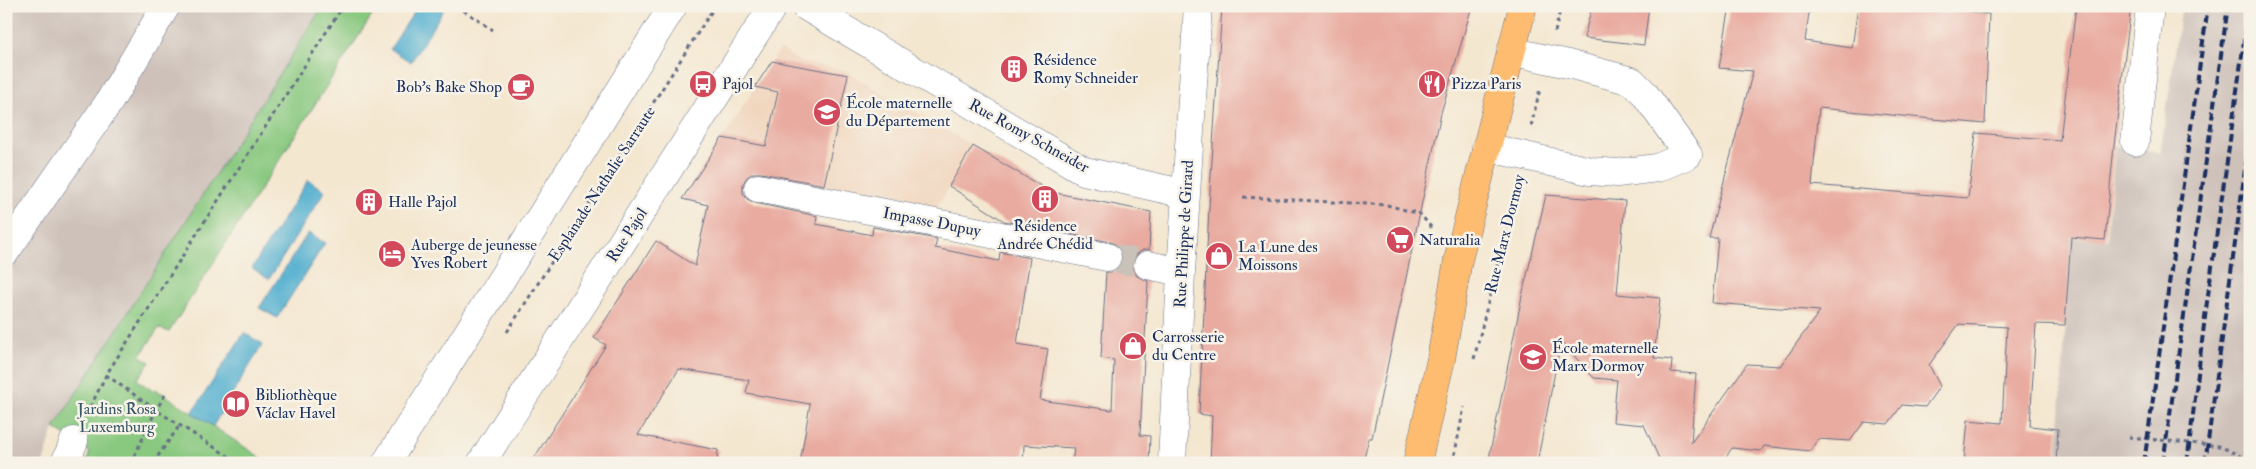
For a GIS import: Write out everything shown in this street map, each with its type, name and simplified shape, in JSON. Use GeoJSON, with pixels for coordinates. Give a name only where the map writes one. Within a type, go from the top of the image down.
{"type":"FeatureCollection","features":[{"type":"Feature","properties":{"kind":"main road"},"geometry":{"type":"LineString","coordinates":[[1417,463],[1441,359],[1458,260],[1523,6]]}},
{"type":"Feature","properties":{"kind":"street"},"geometry":{"type":"LineString","coordinates":[[6,251],[104,110],[166,6]]}},
{"type":"Feature","properties":{"kind":"street","name":"Esplanade Nathalie Sarraute"},"geometry":{"type":"LineString","coordinates":[[386,463],[673,6]]}},
{"type":"Feature","properties":{"kind":"street","name":"Rue Pajol"},"geometry":{"type":"LineString","coordinates":[[481,463],[773,6]]}},
{"type":"Feature","properties":{"kind":"street","name":"Rue Romy Schneider"},"geometry":{"type":"LineString","coordinates":[[805,6],[1084,171],[1186,194]]}},
{"type":"Feature","properties":{"kind":"street","name":"Rue Philippe de Girard"},"geometry":{"type":"LineString","coordinates":[[1172,463],[1181,272],[1198,6]]}},
{"type":"Feature","properties":{"kind":"street"},"geometry":{"type":"LineString","coordinates":[[2135,142],[2150,6]]}},
{"type":"Feature","properties":{"kind":"street"},"geometry":{"type":"LineString","coordinates":[[1486,147],[1590,171],[1616,173],[1657,168],[1688,156],[1644,93],[1632,81],[1548,59],[1511,52]]}},
{"type":"Feature","properties":{"kind":"street","name":"Impasse Dupuy"},"geometry":{"type":"LineString","coordinates":[[758,188],[1106,257]]}},
{"type":"Feature","properties":{"kind":"street"},"geometry":{"type":"LineString","coordinates":[[1148,265],[1181,272]]}},
{"type":"Feature","properties":{"kind":"path"},"geometry":{"type":"LineString","coordinates":[[69,452],[106,375],[343,6]]}},
{"type":"Feature","properties":{"kind":"path"},"geometry":{"type":"LineString","coordinates":[[456,6],[493,30]]}},
{"type":"Feature","properties":{"kind":"path","name":"Esplanade Nathalie Sarraute"},"geometry":{"type":"LineString","coordinates":[[503,338],[715,6]]}},
{"type":"Feature","properties":{"kind":"path","name":"Rue Marx Dormoy"},"geometry":{"type":"LineString","coordinates":[[1473,364],[1561,6]]}},
{"type":"Feature","properties":{"kind":"path"},"geometry":{"type":"LineString","coordinates":[[1243,197],[1387,205],[1420,214],[1432,227],[1437,228]]}},
{"type":"Feature","properties":{"kind":"path"},"geometry":{"type":"LineString","coordinates":[[106,375],[156,410],[239,463]]}},
{"type":"Feature","properties":{"kind":"path"},"geometry":{"type":"LineString","coordinates":[[131,463],[156,410],[165,396]]}},
{"type":"Feature","properties":{"kind":"path"},"geometry":{"type":"LineString","coordinates":[[1453,463],[1464,404]]}},
{"type":"Feature","properties":{"kind":"path"},"geometry":{"type":"LineString","coordinates":[[153,463],[180,425]]}},
{"type":"Feature","properties":{"kind":"path"},"geometry":{"type":"LineString","coordinates":[[2129,437],[2219,446],[2250,460]]}},
{"type":"Feature","properties":{"kind":"shaded area"},"geometry":{"type":"Polygon","coordinates":[[[6,6],[323,6],[54,428],[43,463],[6,463],[6,6]]]}},
{"type":"Feature","properties":{"kind":"shaded area"},"geometry":{"type":"Polygon","coordinates":[[[2182,6],[2250,6],[2250,463],[2057,463],[2071,238],[2107,240],[2115,146],[2160,153],[2182,6]]]}},
{"type":"Feature","properties":{"kind":"shaded area","name":"École maternelle du Département"},"geometry":{"type":"Polygon","coordinates":[[[780,49],[801,62],[849,71],[848,73],[973,146],[935,211],[753,174],[707,162],[780,49]]]}},
{"type":"Feature","properties":{"kind":"green space","name":"Jardins Rosa Luxemburg"},"geometry":{"type":"Polygon","coordinates":[[[323,6],[378,6],[169,332],[159,328],[140,356],[150,362],[137,380],[153,391],[155,389],[165,395],[269,463],[86,463],[90,452],[54,428],[323,6]]]}},
{"type":"Feature","properties":{"kind":"green space"},"geometry":{"type":"Polygon","coordinates":[[[1936,6],[1990,6],[1989,14],[1936,6]]]}},
{"type":"Feature","properties":{"kind":"water"},"geometry":{"type":"Polygon","coordinates":[[[418,6],[446,6],[411,62],[390,49],[418,6]]]}},
{"type":"Feature","properties":{"kind":"water"},"geometry":{"type":"Polygon","coordinates":[[[308,180],[325,191],[269,279],[252,268],[308,180]]]}},
{"type":"Feature","properties":{"kind":"water"},"geometry":{"type":"Polygon","coordinates":[[[308,233],[325,243],[277,318],[259,308],[308,233]]]}},
{"type":"Feature","properties":{"kind":"water"},"geometry":{"type":"Polygon","coordinates":[[[244,333],[263,344],[213,426],[192,413],[244,333]]]}},
{"type":"Feature","properties":{"kind":"building"},"geometry":{"type":"Polygon","coordinates":[[[1222,6],[1472,6],[1441,113],[1372,438],[1369,438],[1363,463],[1210,463],[1212,416],[1199,414],[1209,207],[1222,6]]]}},
{"type":"Feature","properties":{"kind":"building"},"geometry":{"type":"Polygon","coordinates":[[[1592,6],[1649,6],[1644,45],[1584,38],[1592,6]]]}},
{"type":"Feature","properties":{"kind":"building"},"geometry":{"type":"Polygon","coordinates":[[[1730,6],[1810,6],[1805,41],[1852,48],[1858,6],[1936,6],[1989,14],[1985,124],[1819,108],[1812,185],[1968,198],[1976,133],[2060,140],[2076,6],[2131,6],[2114,145],[2105,240],[2071,237],[2065,325],[2036,324],[2030,426],[2058,429],[2056,463],[1964,463],[1968,420],[2002,423],[2007,327],[1959,324],[1929,365],[1940,386],[1925,407],[1902,405],[1888,424],[1864,422],[1850,441],[1818,439],[1810,451],[1764,446],[1761,451],[1732,448],[1722,463],[1661,463],[1644,425],[1613,422],[1617,380],[1594,378],[1561,341],[1537,463],[1488,463],[1522,296],[1546,195],[1625,201],[1617,294],[1660,298],[1654,358],[1672,360],[1671,372],[1696,374],[1691,443],[1747,364],[1780,366],[1820,311],[1712,303],[1718,238],[1709,238],[1753,71],[1719,68],[1730,6]]]}},
{"type":"Feature","properties":{"kind":"building"},"geometry":{"type":"Polygon","coordinates":[[[772,61],[848,75],[824,185],[753,173],[747,177],[743,184],[743,193],[747,199],[755,203],[817,216],[816,224],[872,235],[873,227],[937,239],[935,248],[999,261],[1000,252],[1030,258],[1017,344],[1048,349],[1040,400],[1112,410],[1114,360],[1101,358],[1106,272],[1112,272],[1119,267],[1122,260],[1122,252],[1117,245],[1110,242],[1004,221],[949,186],[973,146],[1051,192],[1151,212],[1149,250],[1143,250],[1137,254],[1133,262],[1133,270],[1137,276],[1148,281],[1140,435],[1150,436],[1149,463],[1072,463],[1074,448],[1024,445],[1023,463],[800,463],[810,404],[746,393],[749,380],[679,369],[638,435],[718,450],[717,463],[531,463],[606,345],[594,338],[656,241],[695,266],[708,205],[682,199],[722,138],[766,146],[778,92],[755,87],[772,61]]]}},
{"type":"Feature","properties":{"kind":"tunnel"},"geometry":{"type":"LineString","coordinates":[[1107,257],[1148,265]]}},
{"type":"Feature","properties":{"kind":"railway"},"geometry":{"type":"LineString","coordinates":[[2144,463],[2208,6]]}},
{"type":"Feature","properties":{"kind":"railway"},"geometry":{"type":"LineString","coordinates":[[2163,463],[2228,6]]}},
{"type":"Feature","properties":{"kind":"railway"},"geometry":{"type":"LineString","coordinates":[[2187,463],[2206,309],[2249,6]]}},
{"type":"Feature","properties":{"kind":"railway"},"geometry":{"type":"LineString","coordinates":[[2205,463],[2250,133]]}},
{"type":"Feature","properties":{"kind":"place","name":"Résidence Romy Schneider"},"geometry":{"type":"Point","coordinates":[1014,69]}},
{"type":"Feature","properties":{"kind":"place","name":"Pajol"},"geometry":{"type":"Point","coordinates":[703,84]}},
{"type":"Feature","properties":{"kind":"place","name":"Pizza Paris"},"geometry":{"type":"Point","coordinates":[1432,84]}},
{"type":"Feature","properties":{"kind":"place","name":"Bob's Bake Shop"},"geometry":{"type":"Point","coordinates":[521,87]}},
{"type":"Feature","properties":{"kind":"place","name":"École maternelle du Département"},"geometry":{"type":"Point","coordinates":[827,112]}},
{"type":"Feature","properties":{"kind":"place","name":"Résidence Andrée Chédid"},"geometry":{"type":"Point","coordinates":[1045,199]}},
{"type":"Feature","properties":{"kind":"place","name":"Halle Pajol"},"geometry":{"type":"Point","coordinates":[369,202]}},
{"type":"Feature","properties":{"kind":"place","name":"Naturalia"},"geometry":{"type":"Point","coordinates":[1400,240]}},
{"type":"Feature","properties":{"kind":"place","name":"Auberge de jeunesse Yves Robert"},"geometry":{"type":"Point","coordinates":[392,254]}},
{"type":"Feature","properties":{"kind":"place","name":"La Lune des Moissons"},"geometry":{"type":"Point","coordinates":[1219,256]}},
{"type":"Feature","properties":{"kind":"place","name":"Carrosserie du Centre"},"geometry":{"type":"Point","coordinates":[1133,346]}},
{"type":"Feature","properties":{"kind":"place","name":"École maternelle Marx Dormoy"},"geometry":{"type":"Point","coordinates":[1533,357]}},
{"type":"Feature","properties":{"kind":"place","name":"Bibliothèque Václav Havel"},"geometry":{"type":"Point","coordinates":[236,404]}}]}
